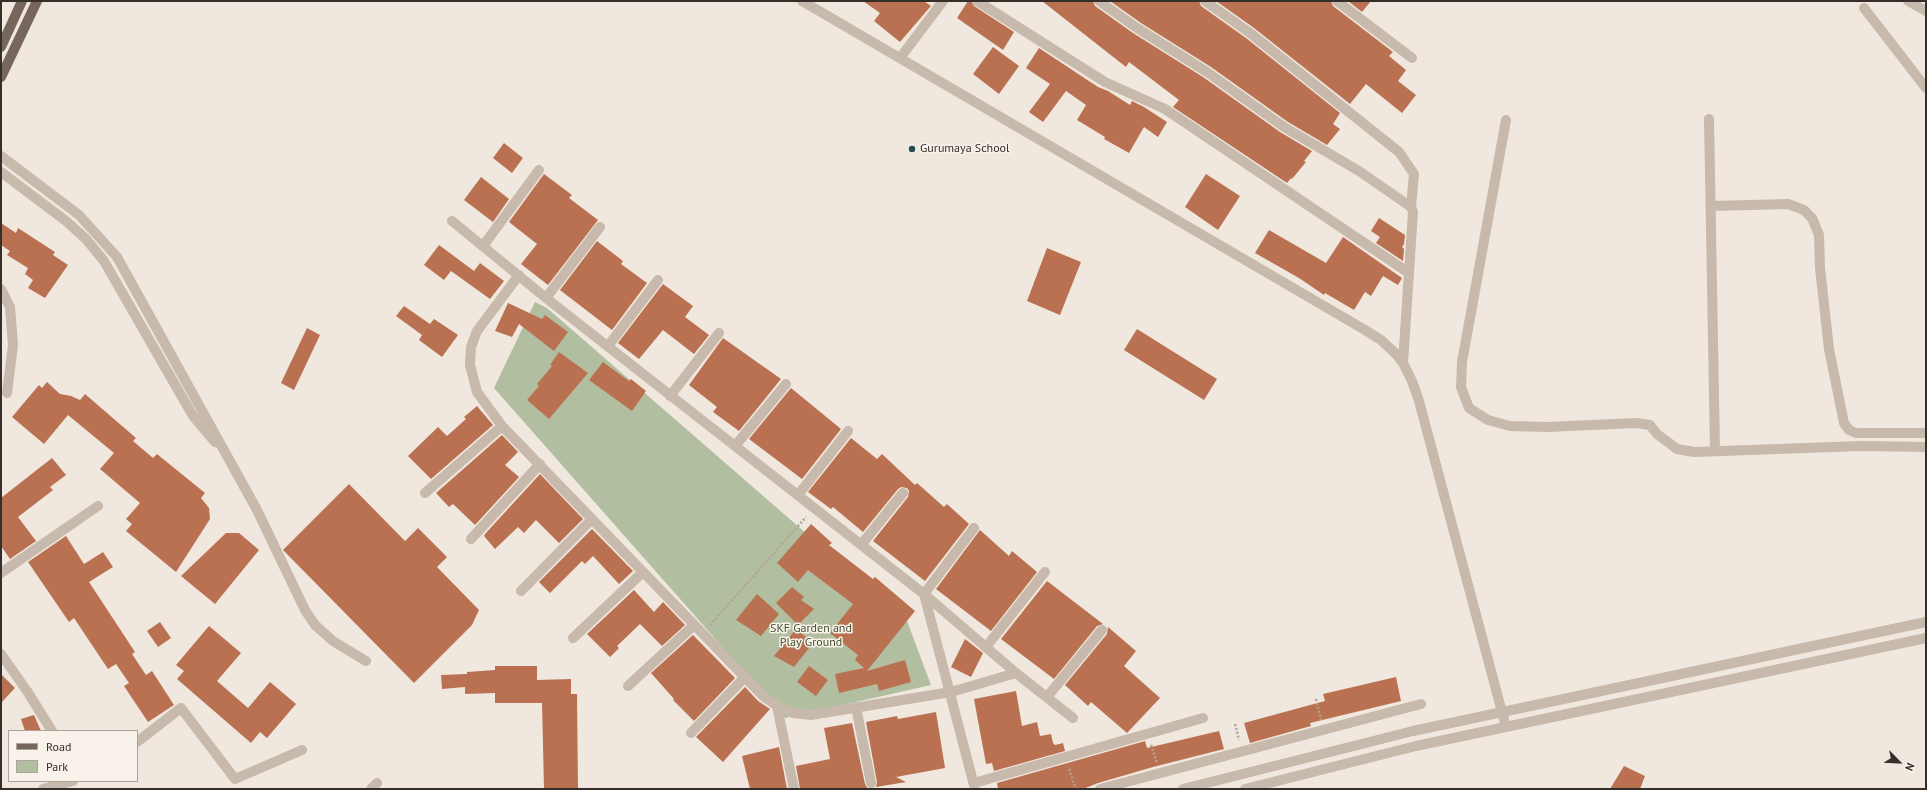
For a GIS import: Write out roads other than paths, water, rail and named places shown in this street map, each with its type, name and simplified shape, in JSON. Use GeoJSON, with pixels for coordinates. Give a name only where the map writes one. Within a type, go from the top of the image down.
{"type":"FeatureCollection","features":[{"type":"Feature","properties":{"kind":"main road"},"geometry":{"type":"LineString","coordinates":[[1,47],[22,1]]}},
{"type":"Feature","properties":{"kind":"main road"},"geometry":{"type":"LineString","coordinates":[[1,77],[37,1]]}},
{"type":"Feature","properties":{"kind":"street"},"geometry":{"type":"LineString","coordinates":[[802,1],[1381,340],[1403,363],[1412,381],[1419,401],[1506,727]]}},
{"type":"Feature","properties":{"kind":"street"},"geometry":{"type":"LineString","coordinates":[[900,58],[943,1]]}},
{"type":"Feature","properties":{"kind":"street"},"geometry":{"type":"LineString","coordinates":[[977,1],[1105,82],[1165,109],[1409,273]]}},
{"type":"Feature","properties":{"kind":"street"},"geometry":{"type":"LineString","coordinates":[[1099,1],[1137,28],[1207,72],[1284,127],[1359,171],[1412,207]]}},
{"type":"Feature","properties":{"kind":"street"},"geometry":{"type":"LineString","coordinates":[[1205,1],[1250,33],[1399,152],[1414,174],[1413,212],[1403,363]]}},
{"type":"Feature","properties":{"kind":"street"},"geometry":{"type":"LineString","coordinates":[[1337,1],[1412,58]]}},
{"type":"Feature","properties":{"kind":"street"},"geometry":{"type":"LineString","coordinates":[[1908,1],[1926,11]]}},
{"type":"Feature","properties":{"kind":"street"},"geometry":{"type":"LineString","coordinates":[[1864,8],[1926,88]]}},
{"type":"Feature","properties":{"kind":"street"},"geometry":{"type":"LineString","coordinates":[[1709,119],[1715,451]]}},
{"type":"Feature","properties":{"kind":"street"},"geometry":{"type":"LineString","coordinates":[[1506,120],[1462,362],[1461,387],[1468,408],[1488,420],[1510,426],[1548,427],[1636,423],[1650,425],[1657,434],[1677,449],[1694,452],[1861,446],[1926,447]]}},
{"type":"Feature","properties":{"kind":"street"},"geometry":{"type":"LineString","coordinates":[[1,156],[79,216],[117,257],[230,459],[257,510],[305,610],[315,625],[333,641],[366,662]]}},
{"type":"Feature","properties":{"kind":"street"},"geometry":{"type":"LineString","coordinates":[[483,246],[539,170]]}},
{"type":"Feature","properties":{"kind":"street"},"geometry":{"type":"LineString","coordinates":[[1,172],[66,221],[86,239],[104,261],[194,416],[230,459]]}},
{"type":"Feature","properties":{"kind":"street"},"geometry":{"type":"LineString","coordinates":[[1711,206],[1788,204],[1804,210],[1812,218],[1819,235],[1820,268],[1829,349],[1844,423],[1849,430],[1856,434],[1926,433]]}},
{"type":"Feature","properties":{"kind":"street"},"geometry":{"type":"LineString","coordinates":[[452,221],[546,298],[670,396],[924,594],[1016,673],[1073,718]]}},
{"type":"Feature","properties":{"kind":"street"},"geometry":{"type":"LineString","coordinates":[[546,298],[600,227]]}},
{"type":"Feature","properties":{"kind":"street"},"geometry":{"type":"LineString","coordinates":[[519,275],[476,332],[471,347],[470,365],[477,392],[502,426],[763,696],[777,706],[793,713],[812,715],[951,692],[1016,673]]}},
{"type":"Feature","properties":{"kind":"street"},"geometry":{"type":"LineString","coordinates":[[608,346],[658,280]]}},
{"type":"Feature","properties":{"kind":"street"},"geometry":{"type":"LineString","coordinates":[[1,289],[10,307],[13,345],[7,393]]}},
{"type":"Feature","properties":{"kind":"street"},"geometry":{"type":"LineString","coordinates":[[670,396],[719,332]]}},
{"type":"Feature","properties":{"kind":"street"},"geometry":{"type":"LineString","coordinates":[[735,446],[786,384]]}},
{"type":"Feature","properties":{"kind":"street"},"geometry":{"type":"LineString","coordinates":[[426,493],[502,426]]}},
{"type":"Feature","properties":{"kind":"street"},"geometry":{"type":"LineString","coordinates":[[798,495],[848,431]]}},
{"type":"Feature","properties":{"kind":"street"},"geometry":{"type":"LineString","coordinates":[[471,540],[540,464]]}},
{"type":"Feature","properties":{"kind":"street"},"geometry":{"type":"LineString","coordinates":[[861,545],[903,493]]}},
{"type":"Feature","properties":{"kind":"street"},"geometry":{"type":"LineString","coordinates":[[3,568],[98,506]]}},
{"type":"Feature","properties":{"kind":"street"},"geometry":{"type":"LineString","coordinates":[[520,591],[592,519]]}},
{"type":"Feature","properties":{"kind":"street"},"geometry":{"type":"LineString","coordinates":[[924,594],[974,528]]}},
{"type":"Feature","properties":{"kind":"street"},"geometry":{"type":"LineString","coordinates":[[573,638],[643,572]]}},
{"type":"Feature","properties":{"kind":"street"},"geometry":{"type":"LineString","coordinates":[[986,647],[1045,572]]}},
{"type":"Feature","properties":{"kind":"street"},"geometry":{"type":"LineString","coordinates":[[924,594],[979,785],[1065,757],[1203,718]]}},
{"type":"Feature","properties":{"kind":"street"},"geometry":{"type":"LineString","coordinates":[[1183,789],[1413,731],[1926,622]]}},
{"type":"Feature","properties":{"kind":"street"},"geometry":{"type":"LineString","coordinates":[[628,686],[694,625]]}},
{"type":"Feature","properties":{"kind":"street"},"geometry":{"type":"LineString","coordinates":[[1047,698],[1102,630]]}},
{"type":"Feature","properties":{"kind":"street"},"geometry":{"type":"LineString","coordinates":[[1245,789],[1416,746],[1926,638]]}},
{"type":"Feature","properties":{"kind":"street"},"geometry":{"type":"LineString","coordinates":[[1,654],[27,691],[51,730]]}},
{"type":"Feature","properties":{"kind":"street"},"geometry":{"type":"LineString","coordinates":[[691,733],[745,677]]}},
{"type":"Feature","properties":{"kind":"street"},"geometry":{"type":"LineString","coordinates":[[1100,789],[1421,704]]}},
{"type":"Feature","properties":{"kind":"street"},"geometry":{"type":"LineString","coordinates":[[777,706],[794,789]]}},
{"type":"Feature","properties":{"kind":"street"},"geometry":{"type":"LineString","coordinates":[[856,707],[871,783]]}},
{"type":"Feature","properties":{"kind":"street"},"geometry":{"type":"LineString","coordinates":[[138,741],[180,708],[235,779],[302,750]]}},
{"type":"Feature","properties":{"kind":"street"},"geometry":{"type":"LineString","coordinates":[[43,789],[70,782]]}},
{"type":"Feature","properties":{"kind":"place","name":"Gurumaya School"},"geometry":{"type":"Point","coordinates":[912,149]}},
{"type":"Feature","properties":{"kind":"park label","name":"SKF Garden and Play Ground"},"geometry":{"type":"Point","coordinates":[811,636]}}]}
